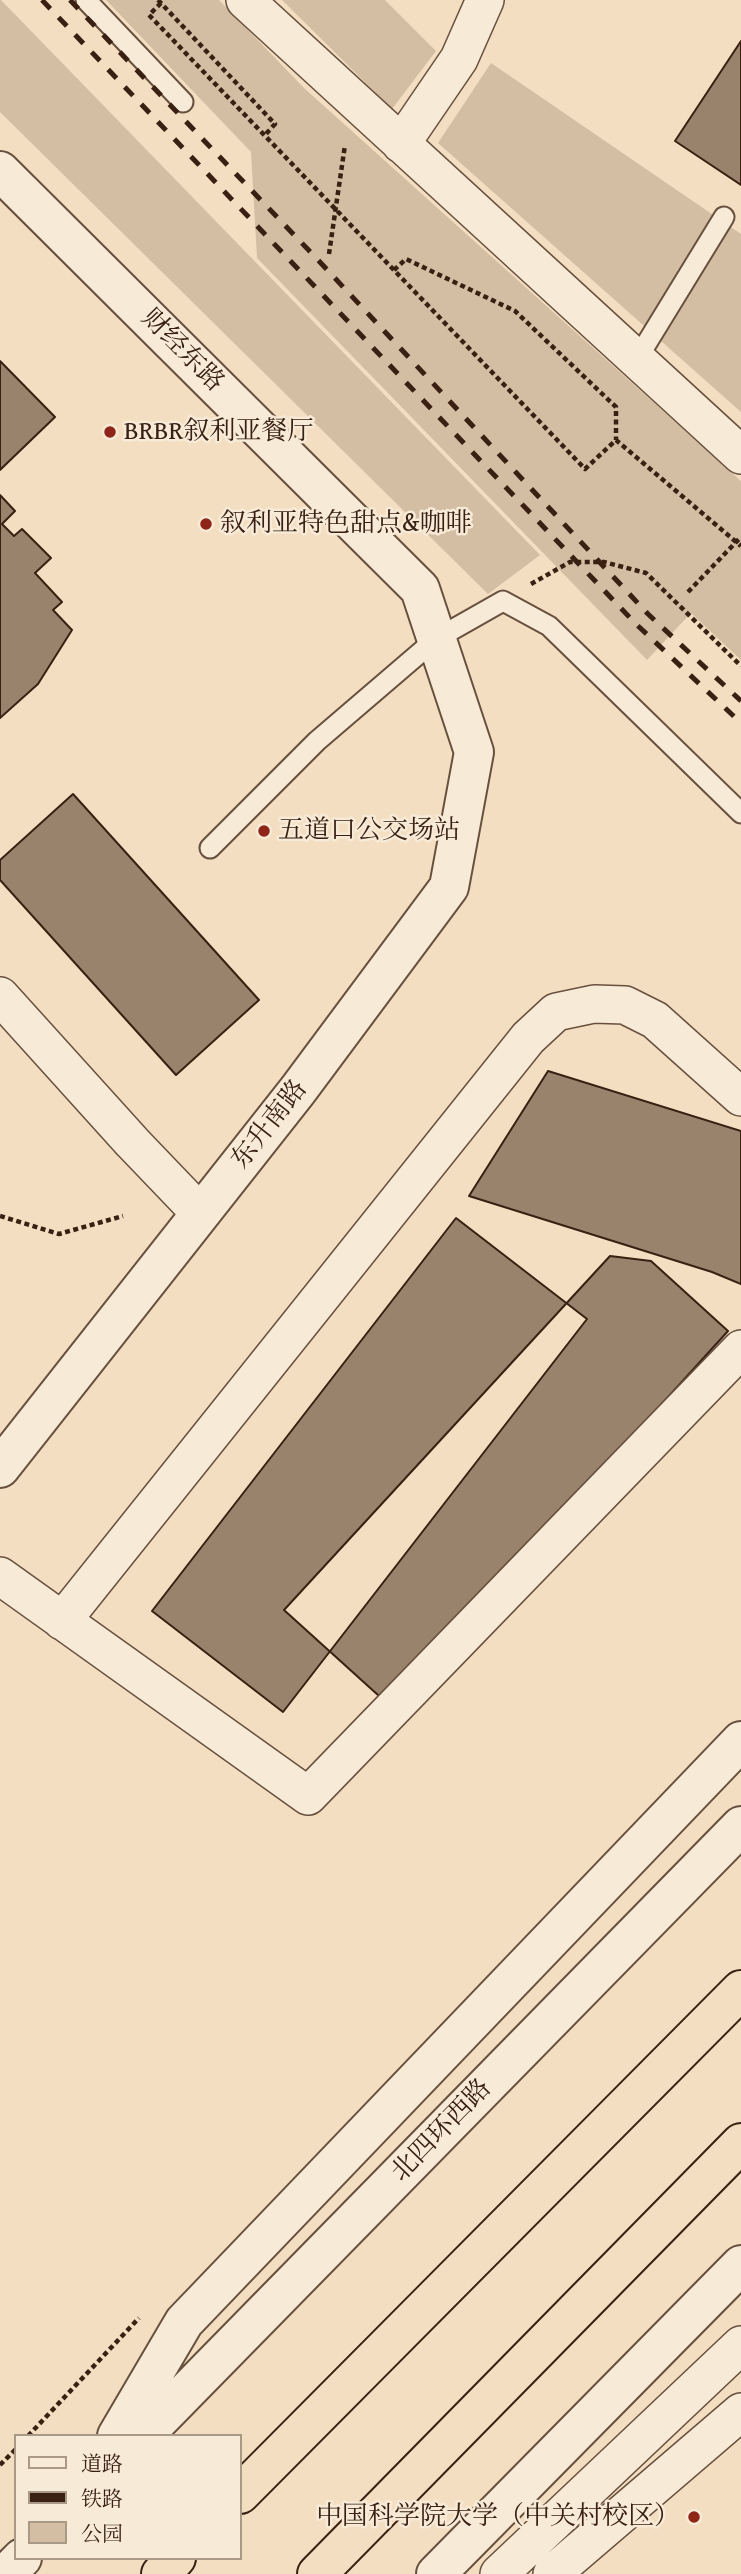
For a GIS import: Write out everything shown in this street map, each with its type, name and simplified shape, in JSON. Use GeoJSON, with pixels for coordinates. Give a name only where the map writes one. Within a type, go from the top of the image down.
{"type":"FeatureCollection","features":[{"type":"Feature","properties":{"kind":"highway"},"geometry":{"type":"LineString","coordinates":[[242,2492],[741,1990]]}},
{"type":"Feature","properties":{"kind":"highway"},"geometry":{"type":"LineString","coordinates":[[317,2574],[741,2143]]}},
{"type":"Feature","properties":{"kind":"highway"},"geometry":{"type":"LineString","coordinates":[[160,2574],[174,2560]]}},
{"type":"Feature","properties":{"kind":"street"},"geometry":{"type":"LineString","coordinates":[[245,0],[741,455]]}},
{"type":"Feature","properties":{"kind":"street"},"geometry":{"type":"LineString","coordinates":[[401,144],[459,59],[485,0]]}},
{"type":"Feature","properties":{"kind":"street","name":"财经东路"},"geometry":{"type":"LineString","coordinates":[[0,171],[420,589],[474,752]]}},
{"type":"Feature","properties":{"kind":"street","name":"东升南路"},"geometry":{"type":"LineString","coordinates":[[0,1468],[298,1090],[449,887],[474,752]]}},
{"type":"Feature","properties":{"kind":"street"},"geometry":{"type":"LineString","coordinates":[[0,996],[200,1213]]}},
{"type":"Feature","properties":{"kind":"street"},"geometry":{"type":"LineString","coordinates":[[62,1621],[528,1038],[556,1012],[594,1004],[625,1005],[655,1020],[741,1097]]}},
{"type":"Feature","properties":{"kind":"street"},"geometry":{"type":"LineString","coordinates":[[0,1576],[308,1796],[741,1349]]}},
{"type":"Feature","properties":{"kind":"street"},"geometry":{"type":"LineString","coordinates":[[118,2434],[184,2322],[741,1741]]}},
{"type":"Feature","properties":{"kind":"street","name":"北四环西路"},"geometry":{"type":"LineString","coordinates":[[145,2434],[741,1826]]}},
{"type":"Feature","properties":{"kind":"street"},"geometry":{"type":"LineString","coordinates":[[436,2574],[741,2265]]}},
{"type":"Feature","properties":{"kind":"street"},"geometry":{"type":"LineString","coordinates":[[499,2574],[741,2345]]}},
{"type":"Feature","properties":{"kind":"street"},"geometry":{"type":"LineString","coordinates":[[552,2574],[741,2412]]}},
{"type":"Feature","properties":{"kind":"street"},"geometry":{"type":"LineString","coordinates":[[6,2574],[20,2560]]}},
{"type":"Feature","properties":{"kind":"lane"},"geometry":{"type":"LineString","coordinates":[[86,0],[183,102]]}},
{"type":"Feature","properties":{"kind":"lane"},"geometry":{"type":"LineString","coordinates":[[636,359],[724,217]]}},
{"type":"Feature","properties":{"kind":"lane"},"geometry":{"type":"LineString","coordinates":[[210,848],[317,741],[436,639],[503,601],[549,626],[741,813]]}},
{"type":"Feature","properties":{"kind":"path"},"geometry":{"type":"LineString","coordinates":[[265,135],[275,124],[160,1],[149,15],[585,469],[616,440],[616,407],[515,311],[406,259],[394,270]]}},
{"type":"Feature","properties":{"kind":"path"},"geometry":{"type":"LineString","coordinates":[[329,254],[351,99]]}},
{"type":"Feature","properties":{"kind":"path"},"geometry":{"type":"LineString","coordinates":[[616,440],[739,544]]}},
{"type":"Feature","properties":{"kind":"path"},"geometry":{"type":"LineString","coordinates":[[688,592],[739,544],[741,537]]}},
{"type":"Feature","properties":{"kind":"path"},"geometry":{"type":"LineString","coordinates":[[503,601],[570,562],[604,562],[646,573],[741,666]]}},
{"type":"Feature","properties":{"kind":"path"},"geometry":{"type":"LineString","coordinates":[[0,1216],[59,1234],[123,1216]]}},
{"type":"Feature","properties":{"kind":"path"},"geometry":{"type":"LineString","coordinates":[[0,2465],[14,2451]]}},
{"type":"Feature","properties":{"kind":"green space"},"geometry":{"type":"Polygon","coordinates":[[[0,0],[540,555],[488,594],[0,112],[0,0]]]}},
{"type":"Feature","properties":{"kind":"green space"},"geometry":{"type":"Polygon","coordinates":[[[106,0],[219,0],[304,88],[741,481],[741,660],[691,613],[647,660],[257,258],[251,152],[106,0]]]}},
{"type":"Feature","properties":{"kind":"green space"},"geometry":{"type":"Polygon","coordinates":[[[282,0],[385,0],[436,51],[392,109],[282,0]]]}},
{"type":"Feature","properties":{"kind":"green space"},"geometry":{"type":"Polygon","coordinates":[[[491,63],[741,234],[741,412],[438,143],[491,63]]]}},
{"type":"Feature","properties":{"kind":"building"},"geometry":{"type":"Polygon","coordinates":[[[741,41],[741,185],[675,141],[741,41]]]}},
{"type":"Feature","properties":{"kind":"building"},"geometry":{"type":"Polygon","coordinates":[[[0,361],[55,417],[0,470],[0,361]]]}},
{"type":"Feature","properties":{"kind":"building"},"geometry":{"type":"Polygon","coordinates":[[[0,495],[15,511],[2,524],[14,536],[22,529],[51,558],[35,573],[62,602],[53,610],[72,630],[38,684],[0,718],[0,495]]]}},
{"type":"Feature","properties":{"kind":"building"},"geometry":{"type":"Polygon","coordinates":[[[73,794],[259,1000],[176,1075],[0,880],[0,860],[73,794]]]}},
{"type":"Feature","properties":{"kind":"building"},"geometry":{"type":"Polygon","coordinates":[[[548,1071],[741,1131],[741,1284],[712,1272],[469,1196],[548,1071]]]}},
{"type":"Feature","properties":{"kind":"building"},"geometry":{"type":"Polygon","coordinates":[[[456,1218],[587,1319],[283,1712],[152,1611],[456,1218]]]}},
{"type":"Feature","properties":{"kind":"building"},"geometry":{"type":"Polygon","coordinates":[[[610,1256],[651,1261],[728,1331],[389,1705],[284,1610],[610,1256]]]}},
{"type":"Feature","properties":{"kind":"railway"},"geometry":{"type":"LineString","coordinates":[[42,0],[636,624],[741,723]]}},
{"type":"Feature","properties":{"kind":"railway"},"geometry":{"type":"LineString","coordinates":[[70,0],[318,260],[648,614],[741,701]]}},
{"type":"Feature","properties":{"kind":"place","name":"BRBR叙利亚餐厅"},"geometry":{"type":"Point","coordinates":[110,432]}},
{"type":"Feature","properties":{"kind":"place","name":"叙利亚特色甜点&咖啡"},"geometry":{"type":"Point","coordinates":[206,524]}},
{"type":"Feature","properties":{"kind":"place","name":"五道口公交场站"},"geometry":{"type":"Point","coordinates":[264,831]}},
{"type":"Feature","properties":{"kind":"place","name":"中国科学院大学（中关村校区）"},"geometry":{"type":"Point","coordinates":[694,2517]}}]}
